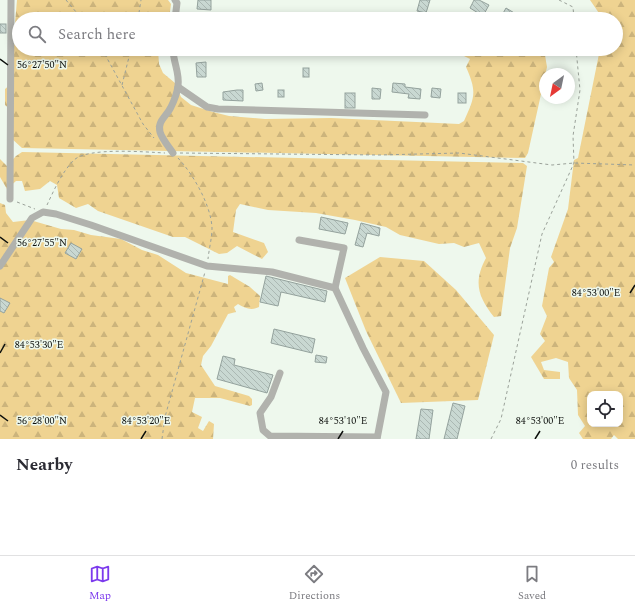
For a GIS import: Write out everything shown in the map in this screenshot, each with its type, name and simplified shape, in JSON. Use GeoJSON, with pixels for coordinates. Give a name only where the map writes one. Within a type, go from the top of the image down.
{"type":"FeatureCollection","features":[{"type":"Feature","properties":{"kind":"street"},"geometry":{"type":"LineString","coordinates":[[10,199],[11,0]]}},
{"type":"Feature","properties":{"kind":"street"},"geometry":{"type":"LineString","coordinates":[[175,0],[176,12]]}},
{"type":"Feature","properties":{"kind":"street"},"geometry":{"type":"LineString","coordinates":[[173,153],[160,134],[159,127],[162,120],[171,108],[178,87],[178,72],[175,56]]}},
{"type":"Feature","properties":{"kind":"street"},"geometry":{"type":"LineString","coordinates":[[178,87],[207,107],[218,109],[425,115]]}},
{"type":"Feature","properties":{"kind":"street"},"geometry":{"type":"LineString","coordinates":[[0,266],[32,218],[41,212],[56,214],[92,225],[207,266],[272,272],[335,288]]}},
{"type":"Feature","properties":{"kind":"street"},"geometry":{"type":"LineString","coordinates":[[280,373],[271,397],[260,413],[263,430],[270,436],[377,438],[386,392],[362,348],[335,288],[344,248],[298,240]]}},
{"type":"Feature","properties":{"kind":"path"},"geometry":{"type":"LineString","coordinates":[[66,0],[76,12]]}},
{"type":"Feature","properties":{"kind":"path"},"geometry":{"type":"LineString","coordinates":[[139,12],[140,0]]}},
{"type":"Feature","properties":{"kind":"path"},"geometry":{"type":"LineString","coordinates":[[559,0],[573,7],[573,12]]}},
{"type":"Feature","properties":{"kind":"path"},"geometry":{"type":"LineString","coordinates":[[106,56],[143,124],[158,141]]}},
{"type":"Feature","properties":{"kind":"path"},"geometry":{"type":"LineString","coordinates":[[122,86],[129,56]]}},
{"type":"Feature","properties":{"kind":"path"},"geometry":{"type":"LineString","coordinates":[[490,439],[501,418],[542,234],[574,163],[573,136],[580,90],[577,56]]}},
{"type":"Feature","properties":{"kind":"path"},"geometry":{"type":"LineString","coordinates":[[10,199],[41,212],[75,159],[92,153],[117,151],[379,155],[459,153],[552,165],[574,163],[635,165]]}},
{"type":"Feature","properties":{"kind":"path"},"geometry":{"type":"LineString","coordinates":[[162,439],[165,417],[207,266],[212,228],[204,198],[190,171],[173,153]]}},
{"type":"Feature","properties":{"kind":"green space"},"geometry":{"type":"Polygon","coordinates":[[[17,0],[168,0],[171,4],[170,12],[16,12],[17,0]]]}},
{"type":"Feature","properties":{"kind":"green space"},"geometry":{"type":"Polygon","coordinates":[[[590,0],[635,0],[635,439],[618,439],[614,435],[611,439],[583,439],[579,433],[585,426],[578,415],[577,390],[569,378],[568,362],[556,358],[541,362],[544,370],[560,372],[560,379],[544,379],[531,357],[545,341],[540,334],[547,316],[542,306],[549,268],[554,262],[551,257],[568,209],[574,160],[578,158],[599,56],[623,56],[623,12],[598,12],[590,0]]]}},
{"type":"Feature","properties":{"kind":"green space"},"geometry":{"type":"Polygon","coordinates":[[[13,56],[158,56],[159,64],[163,73],[175,83],[181,97],[191,105],[229,116],[265,119],[331,118],[459,124],[464,121],[473,94],[472,83],[466,67],[470,59],[464,56],[545,56],[547,67],[539,68],[539,103],[528,153],[525,158],[22,148],[11,138],[11,110],[5,105],[5,89],[12,83],[13,56]]]}},
{"type":"Feature","properties":{"kind":"green space"},"geometry":{"type":"Polygon","coordinates":[[[22,152],[523,163],[527,166],[517,228],[510,248],[501,316],[494,317],[481,296],[479,282],[482,267],[486,258],[479,243],[464,247],[454,243],[439,244],[400,235],[386,227],[355,220],[316,213],[268,210],[240,204],[236,210],[233,232],[264,243],[268,252],[262,259],[237,246],[227,253],[219,254],[185,237],[173,237],[98,211],[88,204],[76,208],[59,198],[57,185],[50,181],[40,189],[25,191],[22,181],[16,181],[7,189],[0,177],[0,159],[7,166],[22,152]]]}},
{"type":"Feature","properties":{"kind":"green space"},"geometry":{"type":"Polygon","coordinates":[[[0,203],[5,205],[6,213],[13,222],[30,220],[61,229],[121,239],[142,250],[158,255],[186,273],[228,284],[228,276],[230,275],[250,287],[260,296],[259,307],[253,309],[243,307],[238,304],[234,307],[236,312],[228,314],[211,346],[203,356],[201,365],[215,386],[249,396],[252,399],[252,405],[250,406],[220,398],[195,398],[192,412],[202,417],[198,428],[203,431],[209,421],[214,424],[213,439],[0,439],[0,203]]]}},
{"type":"Feature","properties":{"kind":"green space"},"geometry":{"type":"Polygon","coordinates":[[[380,257],[424,261],[456,290],[494,335],[478,400],[401,403],[366,331],[345,278],[380,257]]]}},
{"type":"Feature","properties":{"kind":"building"},"geometry":{"type":"Polygon","coordinates":[[[198,0],[211,0],[211,10],[197,9],[198,0]]]}},
{"type":"Feature","properties":{"kind":"building"},"geometry":{"type":"Polygon","coordinates":[[[420,0],[430,0],[426,12],[417,11],[420,0]]]}},
{"type":"Feature","properties":{"kind":"building"},"geometry":{"type":"Polygon","coordinates":[[[474,0],[479,0],[489,5],[485,12],[476,12],[470,8],[474,0]]]}},
{"type":"Feature","properties":{"kind":"building"},"geometry":{"type":"Polygon","coordinates":[[[506,8],[513,12],[504,12],[506,8]]]}},
{"type":"Feature","properties":{"kind":"building"},"geometry":{"type":"Polygon","coordinates":[[[0,24],[6,24],[6,33],[0,33],[0,24]]]}},
{"type":"Feature","properties":{"kind":"building"},"geometry":{"type":"Polygon","coordinates":[[[206,62],[206,77],[197,77],[196,63],[206,62]]]}},
{"type":"Feature","properties":{"kind":"building"},"geometry":{"type":"Polygon","coordinates":[[[303,68],[309,68],[309,77],[303,77],[303,68]]]}},
{"type":"Feature","properties":{"kind":"building"},"geometry":{"type":"Polygon","coordinates":[[[262,83],[263,90],[256,91],[255,84],[262,83]]]}},
{"type":"Feature","properties":{"kind":"building"},"geometry":{"type":"Polygon","coordinates":[[[393,83],[405,84],[405,87],[421,89],[420,99],[408,98],[409,94],[392,92],[393,83]]]}},
{"type":"Feature","properties":{"kind":"building"},"geometry":{"type":"Polygon","coordinates":[[[372,88],[381,89],[380,99],[372,99],[372,88]]]}},
{"type":"Feature","properties":{"kind":"building"},"geometry":{"type":"Polygon","coordinates":[[[432,88],[441,89],[440,98],[431,97],[432,88]]]}},
{"type":"Feature","properties":{"kind":"building"},"geometry":{"type":"Polygon","coordinates":[[[243,90],[243,101],[223,100],[223,92],[243,90]]]}},
{"type":"Feature","properties":{"kind":"building"},"geometry":{"type":"Polygon","coordinates":[[[278,90],[284,90],[284,97],[278,97],[278,90]]]}},
{"type":"Feature","properties":{"kind":"building"},"geometry":{"type":"Polygon","coordinates":[[[345,93],[355,93],[355,108],[345,108],[345,93]]]}},
{"type":"Feature","properties":{"kind":"building"},"geometry":{"type":"Polygon","coordinates":[[[458,93],[466,93],[466,103],[458,103],[458,93]]]}},
{"type":"Feature","properties":{"kind":"building"},"geometry":{"type":"Polygon","coordinates":[[[321,217],[348,223],[345,234],[319,229],[321,217]]]}},
{"type":"Feature","properties":{"kind":"building"},"geometry":{"type":"Polygon","coordinates":[[[361,223],[380,228],[379,236],[367,233],[363,247],[355,245],[361,223]]]}},
{"type":"Feature","properties":{"kind":"building"},"geometry":{"type":"Polygon","coordinates":[[[71,243],[82,249],[76,259],[65,253],[71,243]]]}},
{"type":"Feature","properties":{"kind":"building"},"geometry":{"type":"Polygon","coordinates":[[[266,276],[327,291],[325,302],[281,292],[278,306],[260,302],[266,276]]]}},
{"type":"Feature","properties":{"kind":"building"},"geometry":{"type":"Polygon","coordinates":[[[0,298],[10,303],[4,313],[0,311],[0,298]]]}},
{"type":"Feature","properties":{"kind":"building"},"geometry":{"type":"Polygon","coordinates":[[[274,329],[315,339],[312,353],[271,343],[274,329]]]}},
{"type":"Feature","properties":{"kind":"building"},"geometry":{"type":"Polygon","coordinates":[[[316,355],[327,357],[326,363],[315,362],[316,355]]]}},
{"type":"Feature","properties":{"kind":"building"},"geometry":{"type":"Polygon","coordinates":[[[223,356],[235,359],[234,365],[273,375],[267,393],[217,379],[223,356]]]}},
{"type":"Feature","properties":{"kind":"building"},"geometry":{"type":"Polygon","coordinates":[[[453,403],[465,406],[457,439],[444,439],[453,403]]]}},
{"type":"Feature","properties":{"kind":"building"},"geometry":{"type":"Polygon","coordinates":[[[421,409],[433,410],[429,439],[416,439],[421,409]]]}}]}
